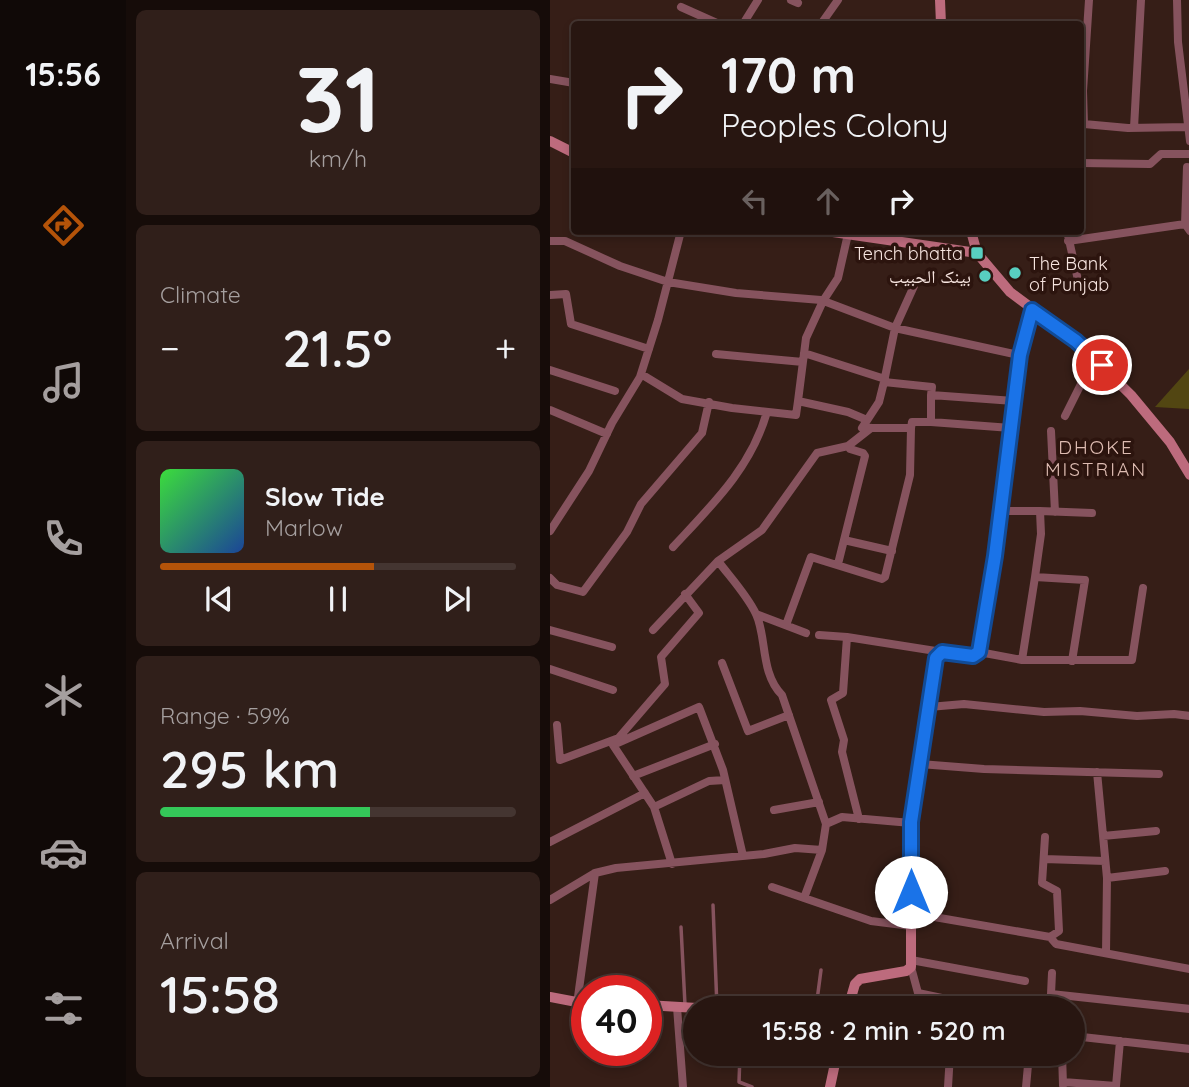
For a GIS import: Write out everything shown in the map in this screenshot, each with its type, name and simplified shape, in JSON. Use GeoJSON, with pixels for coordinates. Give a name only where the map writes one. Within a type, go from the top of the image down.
{"type":"FeatureCollection","features":[{"type":"Feature","properties":{"kind":"street"},"geometry":{"type":"LineString","coordinates":[[745,21],[758,0]]}},
{"type":"Feature","properties":{"kind":"street"},"geometry":{"type":"LineString","coordinates":[[823,21],[838,0]]}},
{"type":"Feature","properties":{"kind":"street"},"geometry":{"type":"LineString","coordinates":[[940,0],[941,21]]}},
{"type":"Feature","properties":{"kind":"street"},"geometry":{"type":"LineString","coordinates":[[1084,31],[1089,0]]}},
{"type":"Feature","properties":{"kind":"street"},"geometry":{"type":"LineString","coordinates":[[1134,128],[1141,0]]}},
{"type":"Feature","properties":{"kind":"street"},"geometry":{"type":"LineString","coordinates":[[1177,0],[1178,42],[1187,89],[1189,141]]}},
{"type":"Feature","properties":{"kind":"street"},"geometry":{"type":"LineString","coordinates":[[681,7],[712,21]]}},
{"type":"Feature","properties":{"kind":"street"},"geometry":{"type":"LineString","coordinates":[[550,79],[571,82]]}},
{"type":"Feature","properties":{"kind":"street"},"geometry":{"type":"LineString","coordinates":[[1084,124],[1134,128],[1188,127]]}},
{"type":"Feature","properties":{"kind":"street"},"geometry":{"type":"LineString","coordinates":[[550,141],[571,152]]}},
{"type":"Feature","properties":{"kind":"street"},"geometry":{"type":"LineString","coordinates":[[1084,163],[1150,164],[1161,154],[1189,154]]}},
{"type":"Feature","properties":{"kind":"street"},"geometry":{"type":"LineString","coordinates":[[1069,241],[1187,227],[1187,167]]}},
{"type":"Feature","properties":{"kind":"street"},"geometry":{"type":"LineString","coordinates":[[550,531],[589,471],[641,374],[680,235]]}},
{"type":"Feature","properties":{"kind":"street"},"geometry":{"type":"LineString","coordinates":[[641,374],[682,399],[796,415],[806,338],[823,301],[838,278],[848,235]]}},
{"type":"Feature","properties":{"kind":"street"},"geometry":{"type":"LineString","coordinates":[[855,235],[977,253]]}},
{"type":"Feature","properties":{"kind":"street"},"geometry":{"type":"LineString","coordinates":[[972,235],[977,253],[1010,292],[1076,341],[1152,418],[1189,475]]}},
{"type":"Feature","properties":{"kind":"street"},"geometry":{"type":"LineString","coordinates":[[1067,235],[1080,289]]}},
{"type":"Feature","properties":{"kind":"street"},"geometry":{"type":"LineString","coordinates":[[550,241],[565,241],[620,266],[668,282],[736,293],[823,301],[895,328],[1020,355]]}},
{"type":"Feature","properties":{"kind":"street"},"geometry":{"type":"LineString","coordinates":[[653,631],[718,561],[762,530],[817,453],[848,446],[869,424],[880,402],[895,328],[914,286]]}},
{"type":"Feature","properties":{"kind":"street"},"geometry":{"type":"LineString","coordinates":[[550,295],[566,294],[571,324],[649,349]]}},
{"type":"Feature","properties":{"kind":"street"},"geometry":{"type":"LineString","coordinates":[[979,652],[1001,512],[1020,355],[1032,310]]}},
{"type":"Feature","properties":{"kind":"street"},"geometry":{"type":"LineString","coordinates":[[716,354],[803,357],[884,380],[932,387],[931,422]]}},
{"type":"Feature","properties":{"kind":"street"},"geometry":{"type":"LineString","coordinates":[[1065,416],[1094,358]]}},
{"type":"Feature","properties":{"kind":"street"},"geometry":{"type":"LineString","coordinates":[[550,370],[615,391]]}},
{"type":"Feature","properties":{"kind":"street"},"geometry":{"type":"LineString","coordinates":[[932,396],[1014,401]]}},
{"type":"Feature","properties":{"kind":"street"},"geometry":{"type":"LineString","coordinates":[[798,401],[848,412],[869,424],[911,428]]}},
{"type":"Feature","properties":{"kind":"street"},"geometry":{"type":"LineString","coordinates":[[550,578],[557,585],[583,592],[627,532],[641,504],[702,433],[709,402]]}},
{"type":"Feature","properties":{"kind":"street"},"geometry":{"type":"LineString","coordinates":[[550,410],[607,434]]}},
{"type":"Feature","properties":{"kind":"street"},"geometry":{"type":"LineString","coordinates":[[673,547],[726,489],[745,463],[760,438],[767,412]]}},
{"type":"Feature","properties":{"kind":"street"},"geometry":{"type":"LineString","coordinates":[[786,625],[811,557],[884,579],[910,475],[912,422],[1011,428]]}},
{"type":"Feature","properties":{"kind":"street"},"geometry":{"type":"LineString","coordinates":[[1051,431],[1055,512]]}},
{"type":"Feature","properties":{"kind":"street"},"geometry":{"type":"LineString","coordinates":[[838,564],[865,456],[848,446]]}},
{"type":"Feature","properties":{"kind":"street"},"geometry":{"type":"LineString","coordinates":[[1022,660],[1041,534],[1040,511]]}},
{"type":"Feature","properties":{"kind":"street"},"geometry":{"type":"LineString","coordinates":[[1001,512],[1091,513]]}},
{"type":"Feature","properties":{"kind":"street"},"geometry":{"type":"LineString","coordinates":[[844,540],[892,551]]}},
{"type":"Feature","properties":{"kind":"street"},"geometry":{"type":"LineString","coordinates":[[718,561],[756,614],[765,660],[782,695],[826,824],[822,850],[804,898]]}},
{"type":"Feature","properties":{"kind":"street"},"geometry":{"type":"LineString","coordinates":[[1035,577],[1085,580],[1072,661]]}},
{"type":"Feature","properties":{"kind":"street"},"geometry":{"type":"LineString","coordinates":[[819,635],[973,656],[979,652],[1022,660],[1132,660],[1143,587]]}},
{"type":"Feature","properties":{"kind":"street"},"geometry":{"type":"LineString","coordinates":[[616,741],[666,684],[661,657],[699,613],[685,594]]}},
{"type":"Feature","properties":{"kind":"street"},"geometry":{"type":"LineString","coordinates":[[756,614],[806,633]]}},
{"type":"Feature","properties":{"kind":"street"},"geometry":{"type":"LineString","coordinates":[[550,630],[612,647]]}},
{"type":"Feature","properties":{"kind":"street"},"geometry":{"type":"LineString","coordinates":[[847,637],[843,693],[831,700],[844,740],[842,752],[859,819]]}},
{"type":"Feature","properties":{"kind":"street"},"geometry":{"type":"LineString","coordinates":[[928,996],[918,993],[911,963],[911,822],[936,658],[942,652]]}},
{"type":"Feature","properties":{"kind":"street"},"geometry":{"type":"LineString","coordinates":[[722,663],[748,731],[789,715]]}},
{"type":"Feature","properties":{"kind":"street"},"geometry":{"type":"LineString","coordinates":[[550,669],[614,690]]}},
{"type":"Feature","properties":{"kind":"street"},"geometry":{"type":"LineString","coordinates":[[929,707],[964,704],[1044,712],[1189,716]]}},
{"type":"Feature","properties":{"kind":"street"},"geometry":{"type":"LineString","coordinates":[[557,725],[560,760],[616,741],[699,707],[715,744],[743,856]]}},
{"type":"Feature","properties":{"kind":"street"},"geometry":{"type":"LineString","coordinates":[[616,741],[633,776],[654,807],[672,864]]}},
{"type":"Feature","properties":{"kind":"street"},"geometry":{"type":"LineString","coordinates":[[633,776],[715,744]]}},
{"type":"Feature","properties":{"kind":"street"},"geometry":{"type":"LineString","coordinates":[[920,764],[985,769],[1160,774]]}},
{"type":"Feature","properties":{"kind":"street"},"geometry":{"type":"LineString","coordinates":[[1097,772],[1107,878],[1106,953]]}},
{"type":"Feature","properties":{"kind":"street"},"geometry":{"type":"LineString","coordinates":[[654,807],[709,781],[725,780]]}},
{"type":"Feature","properties":{"kind":"street"},"geometry":{"type":"LineString","coordinates":[[550,842],[645,793]]}},
{"type":"Feature","properties":{"kind":"street"},"geometry":{"type":"LineString","coordinates":[[774,810],[819,802]]}},
{"type":"Feature","properties":{"kind":"street"},"geometry":{"type":"LineString","coordinates":[[826,824],[842,817],[911,822]]}},
{"type":"Feature","properties":{"kind":"street"},"geometry":{"type":"LineString","coordinates":[[1103,836],[1156,831]]}},
{"type":"Feature","properties":{"kind":"street"},"geometry":{"type":"LineString","coordinates":[[1045,837],[1042,883],[1058,891],[1059,931],[1050,937]]}},
{"type":"Feature","properties":{"kind":"street"},"geometry":{"type":"LineString","coordinates":[[550,900],[595,873],[616,868],[672,864],[795,848],[822,850]]}},
{"type":"Feature","properties":{"kind":"street"},"geometry":{"type":"LineString","coordinates":[[1044,859],[1105,861]]}},
{"type":"Feature","properties":{"kind":"street"},"geometry":{"type":"LineString","coordinates":[[1107,878],[1165,871]]}},
{"type":"Feature","properties":{"kind":"street"},"geometry":{"type":"LineString","coordinates":[[585,975],[595,873]]}},
{"type":"Feature","properties":{"kind":"street"},"geometry":{"type":"LineString","coordinates":[[772,887],[871,921],[911,926]]}},
{"type":"Feature","properties":{"kind":"street"},"geometry":{"type":"LineString","coordinates":[[911,913],[1050,937],[1056,944],[1189,969]]}},
{"type":"Feature","properties":{"kind":"street"},"geometry":{"type":"LineString","coordinates":[[911,963],[1025,981]]}},
{"type":"Feature","properties":{"kind":"street"},"geometry":{"type":"LineString","coordinates":[[852,996],[855,984],[860,979],[906,971],[911,963]]}},
{"type":"Feature","properties":{"kind":"street"},"geometry":{"type":"LineString","coordinates":[[1052,973],[1050,994],[1189,1009]]}},
{"type":"Feature","properties":{"kind":"street"},"geometry":{"type":"LineString","coordinates":[[550,997],[571,1002]]}},
{"type":"Feature","properties":{"kind":"street"},"geometry":{"type":"LineString","coordinates":[[662,1006],[683,1007]]}},
{"type":"Feature","properties":{"kind":"street"},"geometry":{"type":"LineString","coordinates":[[1085,1037],[1189,1049]]}},
{"type":"Feature","properties":{"kind":"street"},"geometry":{"type":"LineString","coordinates":[[1062,1066],[1063,1084],[1116,1087],[1120,1041]]}},
{"type":"Feature","properties":{"kind":"street"},"geometry":{"type":"LineString","coordinates":[[683,1087],[684,1066]]}},
{"type":"Feature","properties":{"kind":"street"},"geometry":{"type":"LineString","coordinates":[[830,1087],[835,1066]]}},
{"type":"Feature","properties":{"kind":"street"},"geometry":{"type":"LineString","coordinates":[[947,1087],[949,1066]]}},
{"type":"Feature","properties":{"kind":"street"},"geometry":{"type":"LineString","coordinates":[[1026,1087],[1028,1066]]}},
{"type":"Feature","properties":{"kind":"lane"},"geometry":{"type":"LineString","coordinates":[[713,905],[717,996]]}},
{"type":"Feature","properties":{"kind":"lane"},"geometry":{"type":"LineString","coordinates":[[681,927],[686,996]]}},
{"type":"Feature","properties":{"kind":"lane"},"geometry":{"type":"LineString","coordinates":[[818,996],[821,970]]}},
{"type":"Feature","properties":{"kind":"lane"},"geometry":{"type":"LineString","coordinates":[[740,1066],[739,1082],[752,1087]]}},
{"type":"Feature","properties":{"kind":"shaded area"},"geometry":{"type":"Polygon","coordinates":[[[1189,369],[1189,409],[1155,407],[1189,369]]]}},
{"type":"Feature","properties":{"kind":"place","name":"Tench bhatta"},"geometry":{"type":"Point","coordinates":[977,253]}},
{"type":"Feature","properties":{"kind":"place","name":"The Bank of Punjab"},"geometry":{"type":"Point","coordinates":[1015,273]}},
{"type":"Feature","properties":{"kind":"place","name":"بينک الحبيب"},"geometry":{"type":"Point","coordinates":[985,276]}},
{"type":"Feature","properties":{"kind":"district","name":"DHOKE MISTRIAN"},"geometry":{"type":"Point","coordinates":[1096,458]}},
{"type":"Feature","properties":{"kind":"route"},"geometry":{"type":"LineString","coordinates":[[911,892],[911,822],[936,658],[942,652],[973,656],[979,652],[995,556],[1020,355],[1032,310],[1076,341],[1102,365]]}}]}
